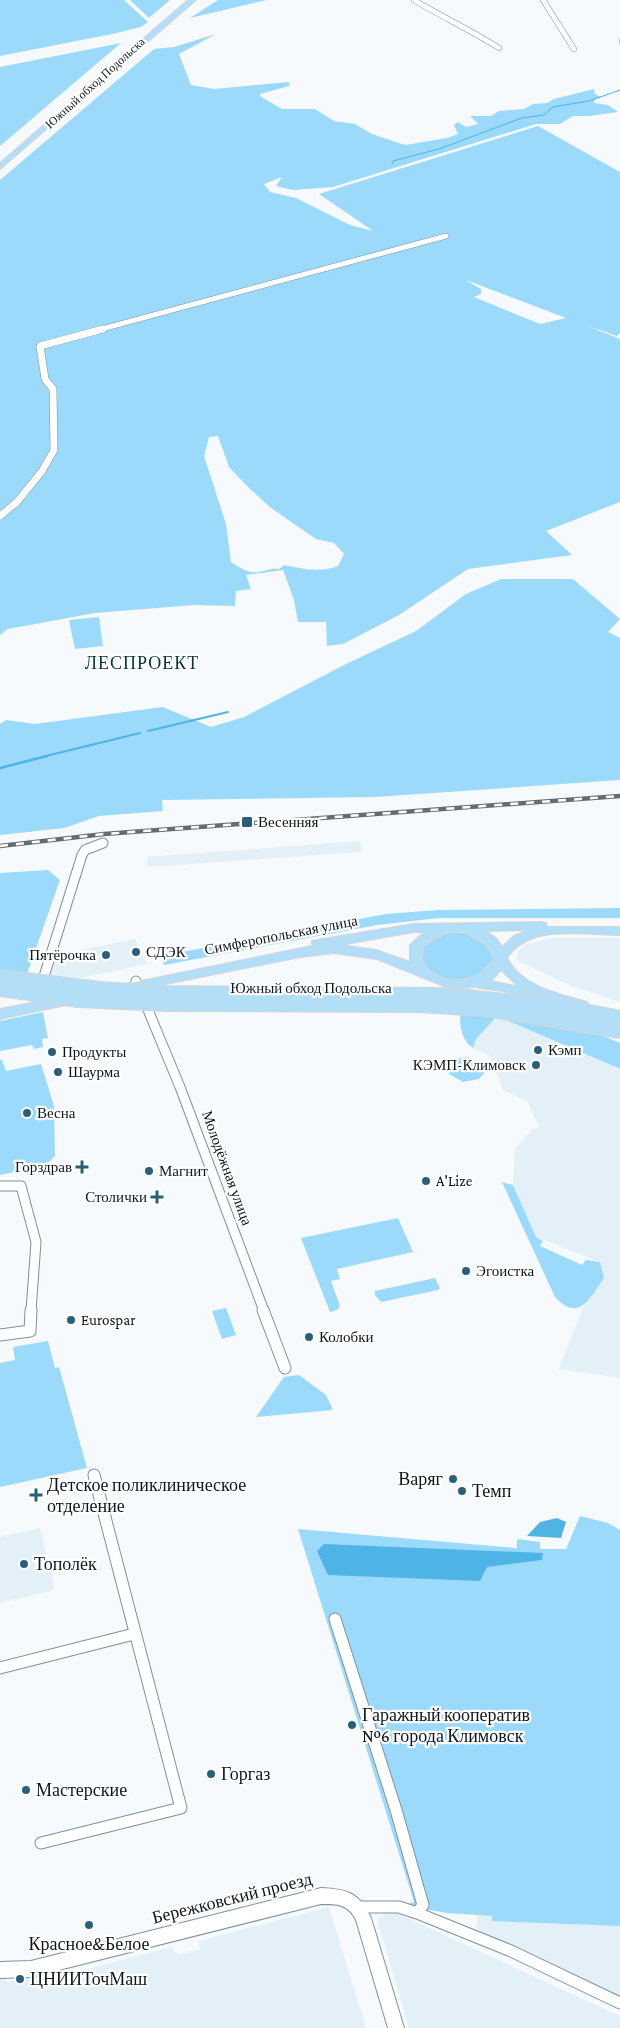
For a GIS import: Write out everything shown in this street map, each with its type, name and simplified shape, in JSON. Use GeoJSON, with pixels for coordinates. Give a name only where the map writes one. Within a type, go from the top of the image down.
{"type":"FeatureCollection","features":[{"type":"Feature","properties":{"kind":"main road","name":"Южный обход Подольска"},"geometry":{"type":"LineString","coordinates":[[0,159],[153,22],[182,0]]}},
{"type":"Feature","properties":{"kind":"main road","name":"Южный обход Подольска"},"geometry":{"type":"LineString","coordinates":[[0,166],[192,0]]}},
{"type":"Feature","properties":{"kind":"main road"},"geometry":{"type":"LineString","coordinates":[[425,974],[415,960],[417,945],[431,933],[452,928],[620,926]]}},
{"type":"Feature","properties":{"kind":"main road","name":"Симферопольская улица"},"geometry":{"type":"LineString","coordinates":[[0,1014],[345,938],[414,928],[452,928]]}},
{"type":"Feature","properties":{"kind":"main road"},"geometry":{"type":"LineString","coordinates":[[452,928],[481,934],[495,944],[500,957],[512,975],[522,982],[569,1002],[620,1016]]}},
{"type":"Feature","properties":{"kind":"main road"},"geometry":{"type":"LineString","coordinates":[[319,950],[344,949],[368,952],[386,957],[442,982],[464,984],[491,975],[496,970],[500,957],[518,940],[540,932],[620,931]]}},
{"type":"Feature","properties":{"kind":"main road","name":"Симферопольская улица"},"geometry":{"type":"LineString","coordinates":[[0,1008],[319,950]]}},
{"type":"Feature","properties":{"kind":"main road","name":"Южный обход Подольска"},"geometry":{"type":"LineString","coordinates":[[0,977],[80,988],[161,993],[421,993],[491,997],[620,1016]]}},
{"type":"Feature","properties":{"kind":"main road"},"geometry":{"type":"LineString","coordinates":[[474,982],[504,986],[554,1003],[620,1030]]}},
{"type":"Feature","properties":{"kind":"main road","name":"Южный обход Подольска"},"geometry":{"type":"LineString","coordinates":[[0,990],[78,1000],[167,1004],[417,1004],[478,1008],[620,1030]]}},
{"type":"Feature","properties":{"kind":"street"},"geometry":{"type":"LineString","coordinates":[[414,0],[453,24],[466,27],[499,48]]}},
{"type":"Feature","properties":{"kind":"street"},"geometry":{"type":"LineString","coordinates":[[544,0],[574,49]]}},
{"type":"Feature","properties":{"kind":"street"},"geometry":{"type":"LineString","coordinates":[[0,516],[16,502],[36,479],[54,450],[53,389],[46,379],[40,346],[446,236]]}},
{"type":"Feature","properties":{"kind":"street"},"geometry":{"type":"LineString","coordinates":[[40,1000],[40,988],[82,855],[85,850],[103,843]]}},
{"type":"Feature","properties":{"kind":"street","name":"Молодёжная улица"},"geometry":{"type":"LineString","coordinates":[[137,983],[180,1087],[285,1368]]}},
{"type":"Feature","properties":{"kind":"street"},"geometry":{"type":"LineString","coordinates":[[0,1186],[21,1186],[36,1242],[30,1330],[0,1335]]}},
{"type":"Feature","properties":{"kind":"street"},"geometry":{"type":"LineString","coordinates":[[41,1843],[181,1808],[94,1475]]}},
{"type":"Feature","properties":{"kind":"street"},"geometry":{"type":"LineString","coordinates":[[335,1619],[396,1810],[423,1904],[417,1913]]}},
{"type":"Feature","properties":{"kind":"street"},"geometry":{"type":"LineString","coordinates":[[0,1668],[134,1634]]}},
{"type":"Feature","properties":{"kind":"street","name":"Бережковский проезд"},"geometry":{"type":"LineString","coordinates":[[0,1970],[31,1969],[320,1896],[342,1897],[351,1900],[358,1907]]}},
{"type":"Feature","properties":{"kind":"street"},"geometry":{"type":"LineString","coordinates":[[396,2028],[358,1907],[399,1908],[417,1913],[510,1951],[620,2003]]}},
{"type":"Feature","properties":{"kind":"shaded area"},"geometry":{"type":"Polygon","coordinates":[[[0,0],[124,0],[148,22],[141,27],[117,33],[0,56],[0,0]]]}},
{"type":"Feature","properties":{"kind":"shaded area"},"geometry":{"type":"Polygon","coordinates":[[[130,0],[170,0],[149,18],[130,0]]]}},
{"type":"Feature","properties":{"kind":"shaded area"},"geometry":{"type":"Polygon","coordinates":[[[218,0],[267,0],[190,18],[218,0]]]}},
{"type":"Feature","properties":{"kind":"shaded area"},"geometry":{"type":"Polygon","coordinates":[[[216,34],[179,54],[191,85],[214,89],[288,82],[289,86],[260,94],[260,96],[282,109],[315,109],[334,121],[355,124],[372,134],[405,145],[447,138],[458,134],[454,125],[458,122],[466,127],[478,124],[470,116],[491,116],[499,111],[524,109],[533,104],[547,103],[554,99],[594,89],[595,94],[601,97],[595,99],[594,103],[608,105],[618,112],[573,116],[560,124],[536,124],[333,187],[293,190],[276,186],[282,177],[264,184],[270,192],[296,198],[350,225],[373,231],[319,194],[538,126],[620,172],[620,333],[617,336],[585,325],[620,339],[620,502],[546,531],[572,555],[468,569],[399,615],[343,644],[327,646],[326,622],[298,622],[294,600],[283,570],[246,575],[251,589],[236,591],[235,606],[194,605],[95,613],[8,629],[0,635],[0,180],[154,49],[174,47],[216,34]],[[466,280],[481,289],[481,294],[474,297],[540,324],[566,318],[466,280]],[[218,436],[209,437],[204,456],[226,524],[231,562],[251,572],[279,569],[284,565],[318,570],[338,566],[344,554],[334,543],[316,539],[271,508],[229,467],[218,436]]]}},
{"type":"Feature","properties":{"kind":"shaded area"},"geometry":{"type":"Polygon","coordinates":[[[121,43],[0,146],[0,67],[121,43]]]}},
{"type":"Feature","properties":{"kind":"shaded area"},"geometry":{"type":"Polygon","coordinates":[[[501,579],[573,579],[620,619],[608,632],[620,638],[620,780],[375,797],[162,800],[163,811],[99,816],[64,828],[0,835],[0,724],[6,720],[35,724],[163,707],[211,727],[244,717],[346,664],[416,631],[466,594],[501,579]]]}},
{"type":"Feature","properties":{"kind":"shaded area"},"geometry":{"type":"Polygon","coordinates":[[[99,617],[103,646],[75,649],[69,620],[99,617]]]}},
{"type":"Feature","properties":{"kind":"shaded area"},"geometry":{"type":"Polygon","coordinates":[[[360,841],[362,852],[148,867],[147,857],[360,841]]]}},
{"type":"Feature","properties":{"kind":"shaded area"},"geometry":{"type":"Polygon","coordinates":[[[48,870],[60,880],[23,985],[0,989],[0,873],[48,870]]]}},
{"type":"Feature","properties":{"kind":"shaded area"},"geometry":{"type":"Polygon","coordinates":[[[620,908],[620,918],[439,918],[377,925],[164,965],[160,956],[386,914],[438,910],[620,908]]]}},
{"type":"Feature","properties":{"kind":"shaded area"},"geometry":{"type":"Polygon","coordinates":[[[451,932],[469,934],[485,943],[493,957],[494,962],[491,967],[475,976],[456,981],[436,978],[429,973],[422,963],[421,949],[430,939],[451,932]]]}},
{"type":"Feature","properties":{"kind":"shaded area"},"geometry":{"type":"Polygon","coordinates":[[[553,938],[620,938],[620,1002],[571,986],[517,960],[518,952],[523,945],[553,938]]]}},
{"type":"Feature","properties":{"kind":"shaded area"},"geometry":{"type":"Polygon","coordinates":[[[135,939],[147,964],[81,978],[51,975],[56,955],[135,939]]]}},
{"type":"Feature","properties":{"kind":"shaded area"},"geometry":{"type":"Polygon","coordinates":[[[507,995],[620,1043],[620,1069],[497,1016],[476,1039],[473,1048],[463,1036],[460,1010],[507,995]]]}},
{"type":"Feature","properties":{"kind":"shaded area"},"geometry":{"type":"Polygon","coordinates":[[[43,1012],[48,1038],[42,1039],[43,1047],[34,1049],[32,1045],[0,1051],[0,1021],[43,1012]]]}},
{"type":"Feature","properties":{"kind":"shaded area"},"geometry":{"type":"Polygon","coordinates":[[[497,1015],[620,1070],[620,1378],[559,1369],[584,1305],[603,1278],[600,1262],[536,1237],[513,1185],[515,1149],[532,1129],[539,1127],[527,1101],[503,1090],[490,1056],[473,1048],[476,1039],[497,1015]]]}},
{"type":"Feature","properties":{"kind":"shaded area"},"geometry":{"type":"Polygon","coordinates":[[[466,1057],[482,1063],[485,1072],[479,1079],[463,1082],[449,1074],[448,1066],[454,1059],[466,1057]]]}},
{"type":"Feature","properties":{"kind":"shaded area","name":"Весна"},"geometry":{"type":"Polygon","coordinates":[[[0,1060],[2,1060],[6,1071],[41,1064],[54,1106],[55,1156],[37,1168],[0,1175],[0,1060]]]}},
{"type":"Feature","properties":{"kind":"shaded area"},"geometry":{"type":"Polygon","coordinates":[[[502,1182],[513,1185],[536,1237],[543,1241],[540,1246],[582,1265],[586,1260],[600,1262],[604,1278],[589,1300],[583,1305],[571,1308],[555,1297],[502,1182]]]}},
{"type":"Feature","properties":{"kind":"shaded area"},"geometry":{"type":"Polygon","coordinates":[[[398,1218],[413,1252],[337,1269],[340,1279],[331,1281],[340,1306],[337,1310],[330,1312],[301,1238],[398,1218]]]}},
{"type":"Feature","properties":{"kind":"shaded area"},"geometry":{"type":"Polygon","coordinates":[[[435,1278],[440,1288],[438,1290],[381,1302],[375,1295],[375,1291],[435,1278]]]}},
{"type":"Feature","properties":{"kind":"shaded area"},"geometry":{"type":"Polygon","coordinates":[[[226,1308],[236,1335],[222,1339],[212,1311],[226,1308]]]}},
{"type":"Feature","properties":{"kind":"shaded area"},"geometry":{"type":"Polygon","coordinates":[[[48,1341],[55,1368],[59,1367],[87,1468],[0,1487],[0,1363],[15,1360],[13,1347],[48,1341]]]}},
{"type":"Feature","properties":{"kind":"shaded area"},"geometry":{"type":"Polygon","coordinates":[[[299,1375],[326,1395],[333,1410],[256,1417],[284,1377],[299,1375]]]}},
{"type":"Feature","properties":{"kind":"shaded area"},"geometry":{"type":"Polygon","coordinates":[[[580,1516],[608,1523],[620,1530],[620,1926],[492,1921],[492,1916],[447,1913],[412,1907],[410,1903],[414,1902],[298,1529],[517,1548],[517,1539],[540,1542],[540,1549],[566,1549],[580,1516]]]}},
{"type":"Feature","properties":{"kind":"shaded area"},"geometry":{"type":"Polygon","coordinates":[[[557,1518],[566,1522],[561,1538],[527,1536],[540,1522],[557,1518]]]}},
{"type":"Feature","properties":{"kind":"shaded area","name":"Тополёк"},"geometry":{"type":"Polygon","coordinates":[[[40,1528],[55,1590],[0,1603],[0,1537],[40,1528]]]}},
{"type":"Feature","properties":{"kind":"shaded area"},"geometry":{"type":"Polygon","coordinates":[[[324,1544],[543,1553],[542,1560],[487,1567],[480,1581],[328,1575],[317,1551],[324,1544]]]}},
{"type":"Feature","properties":{"kind":"shaded area"},"geometry":{"type":"Polygon","coordinates":[[[329,1907],[366,2028],[0,2028],[0,1979],[5,1977],[7,1983],[44,1972],[47,1980],[171,1947],[178,1955],[200,1949],[198,1941],[329,1907]]]}},
{"type":"Feature","properties":{"kind":"shaded area"},"geometry":{"type":"Polygon","coordinates":[[[392,1911],[620,2016],[620,2028],[409,2028],[377,1919],[392,1911]]]}},
{"type":"Feature","properties":{"kind":"shaded area"},"geometry":{"type":"Polygon","coordinates":[[[477,1916],[492,1916],[492,1921],[620,1926],[620,1996],[476,1932],[477,1916]]]}},
{"type":"Feature","properties":{"kind":"waterway"},"geometry":{"type":"LineString","coordinates":[[620,38],[620,43]]}},
{"type":"Feature","properties":{"kind":"waterway"},"geometry":{"type":"LineString","coordinates":[[392,164],[393,161],[439,149],[522,118],[544,115],[553,107],[589,101],[620,90]]}},
{"type":"Feature","properties":{"kind":"waterway"},"geometry":{"type":"LineString","coordinates":[[148,731],[228,712]]}},
{"type":"Feature","properties":{"kind":"waterway"},"geometry":{"type":"LineString","coordinates":[[42,757],[140,733]]}},
{"type":"Feature","properties":{"kind":"waterway"},"geometry":{"type":"LineString","coordinates":[[0,768],[47,756]]}},
{"type":"Feature","properties":{"kind":"railway"},"geometry":{"type":"LineString","coordinates":[[0,846],[104,834],[620,796]]}},
{"type":"Feature","properties":{"kind":"place","name":"Весенняя"},"geometry":{"type":"Point","coordinates":[247,822]}},
{"type":"Feature","properties":{"kind":"place","name":"СДЭК"},"geometry":{"type":"Point","coordinates":[136,952]}},
{"type":"Feature","properties":{"kind":"place","name":"Пятёрочка"},"geometry":{"type":"Point","coordinates":[106,955]}},
{"type":"Feature","properties":{"kind":"place","name":"Кэмп"},"geometry":{"type":"Point","coordinates":[538,1050]}},
{"type":"Feature","properties":{"kind":"place","name":"Продукты"},"geometry":{"type":"Point","coordinates":[52,1052]}},
{"type":"Feature","properties":{"kind":"place","name":"КЭМП-Климовск"},"geometry":{"type":"Point","coordinates":[536,1065]}},
{"type":"Feature","properties":{"kind":"place","name":"Шаурма"},"geometry":{"type":"Point","coordinates":[58,1072]}},
{"type":"Feature","properties":{"kind":"place","name":"Весна"},"geometry":{"type":"Point","coordinates":[27,1113]}},
{"type":"Feature","properties":{"kind":"place","name":"Горздрав"},"geometry":{"type":"Point","coordinates":[82,1167]}},
{"type":"Feature","properties":{"kind":"place","name":"Магнит"},"geometry":{"type":"Point","coordinates":[149,1171]}},
{"type":"Feature","properties":{"kind":"place","name":"A'Lize"},"geometry":{"type":"Point","coordinates":[426,1181]}},
{"type":"Feature","properties":{"kind":"place","name":"Столички"},"geometry":{"type":"Point","coordinates":[157,1197]}},
{"type":"Feature","properties":{"kind":"place","name":"Эгоистка"},"geometry":{"type":"Point","coordinates":[466,1271]}},
{"type":"Feature","properties":{"kind":"place","name":"Eurospar"},"geometry":{"type":"Point","coordinates":[71,1320]}},
{"type":"Feature","properties":{"kind":"place","name":"Колобки"},"geometry":{"type":"Point","coordinates":[309,1337]}},
{"type":"Feature","properties":{"kind":"place","name":"Варяг"},"geometry":{"type":"Point","coordinates":[453,1479]}},
{"type":"Feature","properties":{"kind":"place","name":"Темп"},"geometry":{"type":"Point","coordinates":[462,1491]}},
{"type":"Feature","properties":{"kind":"place","name":"Детское поликлиническое отделение"},"geometry":{"type":"Point","coordinates":[36,1495]}},
{"type":"Feature","properties":{"kind":"place","name":"Тополёк"},"geometry":{"type":"Point","coordinates":[24,1564]}},
{"type":"Feature","properties":{"kind":"place","name":"Гаражный кооператив №6 города Климовск"},"geometry":{"type":"Point","coordinates":[352,1725]}},
{"type":"Feature","properties":{"kind":"place","name":"Горгаз"},"geometry":{"type":"Point","coordinates":[211,1774]}},
{"type":"Feature","properties":{"kind":"place","name":"Мастерские"},"geometry":{"type":"Point","coordinates":[26,1790]}},
{"type":"Feature","properties":{"kind":"place","name":"Красное&Белое"},"geometry":{"type":"Point","coordinates":[89,1925]}},
{"type":"Feature","properties":{"kind":"place","name":"ЦНИИТочМаш"},"geometry":{"type":"Point","coordinates":[20,1979]}},
{"type":"Feature","properties":{"kind":"district","name":"ЛЕСПРОЕКТ"},"geometry":{"type":"Point","coordinates":[142,663]}}]}
